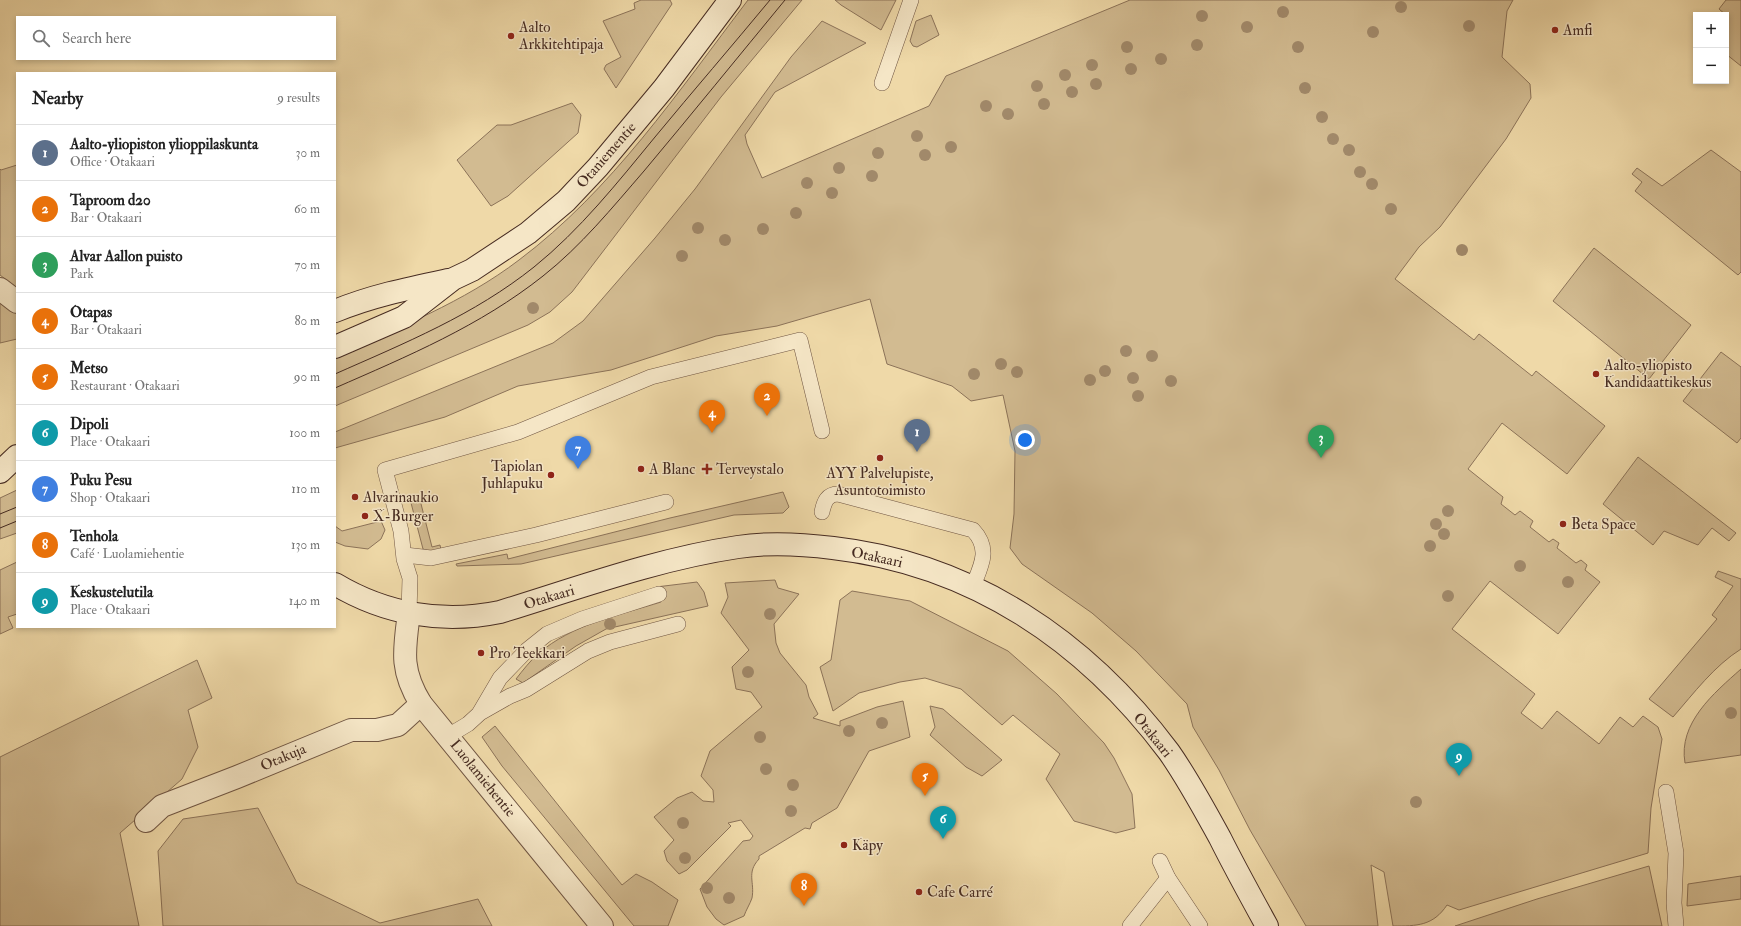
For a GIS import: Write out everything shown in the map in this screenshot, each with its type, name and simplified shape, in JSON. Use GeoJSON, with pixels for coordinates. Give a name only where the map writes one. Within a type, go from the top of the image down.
{"type":"FeatureCollection","features":[{"type":"Feature","properties":{"kind":"street","name":"Otaniementie"},"geometry":{"type":"LineString","coordinates":[[336,347],[404,317],[453,279],[472,270],[528,233],[566,201],[598,167],[664,88],[730,0]]}},
{"type":"Feature","properties":{"kind":"street","name":"Otaniementie"},"geometry":{"type":"LineString","coordinates":[[336,311],[356,302],[453,279]]}},
{"type":"Feature","properties":{"kind":"street"},"geometry":{"type":"LineString","coordinates":[[0,289],[16,301]]}},
{"type":"Feature","properties":{"kind":"street"},"geometry":{"type":"LineString","coordinates":[[0,472],[16,457]]}},
{"type":"Feature","properties":{"kind":"street"},"geometry":{"type":"LineString","coordinates":[[0,480],[16,476]]}},
{"type":"Feature","properties":{"kind":"street","name":"Otakaari"},"geometry":{"type":"LineString","coordinates":[[336,585],[351,594],[377,604],[409,613],[453,618],[478,616],[500,612],[663,563],[738,547],[770,544],[818,546],[890,558],[973,586],[1030,618],[1065,645],[1112,687],[1151,729],[1170,754],[1197,797],[1268,926]]}},
{"type":"Feature","properties":{"kind":"street","name":"Luolamiehentie"},"geometry":{"type":"LineString","coordinates":[[409,613],[405,664],[407,676],[422,704],[602,926]]}},
{"type":"Feature","properties":{"kind":"street","name":"Otakuja"},"geometry":{"type":"LineString","coordinates":[[146,821],[162,806],[351,730],[378,730],[398,725],[422,704]]}},
{"type":"Feature","properties":{"kind":"lane"},"geometry":{"type":"LineString","coordinates":[[882,83],[911,0]]}},
{"type":"Feature","properties":{"kind":"lane"},"geometry":{"type":"LineString","coordinates":[[409,613],[410,578],[404,559],[405,554],[401,531],[385,470],[518,432],[651,377],[800,340],[822,430]]}},
{"type":"Feature","properties":{"kind":"lane"},"geometry":{"type":"LineString","coordinates":[[822,512],[824,503],[828,498],[832,494],[838,494],[973,530],[981,542],[984,554],[973,586]]}},
{"type":"Feature","properties":{"kind":"lane"},"geometry":{"type":"LineString","coordinates":[[405,554],[431,558],[536,535],[666,502]]}},
{"type":"Feature","properties":{"kind":"lane"},"geometry":{"type":"LineString","coordinates":[[480,713],[500,678],[527,650],[547,634],[582,619],[659,594]]}},
{"type":"Feature","properties":{"kind":"lane"},"geometry":{"type":"LineString","coordinates":[[448,736],[468,724],[480,713],[510,696],[527,689],[588,651],[610,642],[678,624]]}},
{"type":"Feature","properties":{"kind":"lane"},"geometry":{"type":"LineString","coordinates":[[1666,792],[1676,853],[1674,903],[1676,926]]}},
{"type":"Feature","properties":{"kind":"lane"},"geometry":{"type":"LineString","coordinates":[[1160,862],[1168,878],[1200,926]]}},
{"type":"Feature","properties":{"kind":"lane"},"geometry":{"type":"LineString","coordinates":[[1130,926],[1168,878]]}},
{"type":"Feature","properties":{"kind":"shaded area"},"geometry":{"type":"Polygon","coordinates":[[[641,0],[670,0],[672,4],[616,88],[604,69],[606,65],[621,57],[603,21],[635,9],[634,3],[641,0]]]}},
{"type":"Feature","properties":{"kind":"shaded area"},"geometry":{"type":"Polygon","coordinates":[[[748,0],[802,0],[721,97],[572,292],[550,312],[528,325],[336,406],[336,356],[430,313],[476,289],[519,260],[553,233],[584,203],[614,171],[669,104],[748,0]]]}},
{"type":"Feature","properties":{"kind":"shaded area"},"geometry":{"type":"Polygon","coordinates":[[[835,0],[896,0],[881,30],[835,0]]]}},
{"type":"Feature","properties":{"kind":"shaded area"},"geometry":{"type":"Polygon","coordinates":[[[1130,0],[1513,0],[1507,11],[1502,57],[1530,84],[1531,98],[1506,139],[1440,227],[1419,247],[1395,279],[1474,340],[1479,334],[1532,376],[1536,371],[1605,426],[1567,474],[1502,423],[1468,469],[1503,497],[1501,504],[1515,515],[1520,511],[1533,521],[1530,527],[1549,542],[1553,539],[1559,543],[1557,548],[1576,563],[1581,560],[1587,565],[1585,570],[1600,582],[1558,634],[1490,581],[1452,629],[1535,694],[1521,713],[1542,729],[1557,711],[1599,744],[1620,717],[1633,727],[1643,716],[1658,727],[1662,739],[1651,808],[1648,853],[1459,910],[1447,905],[1442,912],[1430,921],[1410,926],[1393,926],[1384,872],[1371,865],[1378,926],[1306,926],[1250,830],[1219,770],[1193,727],[1187,704],[1136,651],[1092,613],[1022,564],[1010,548],[1014,514],[1015,451],[1003,395],[971,401],[952,386],[887,364],[870,299],[777,326],[716,336],[611,370],[518,386],[445,417],[336,448],[336,432],[553,343],[583,321],[655,238],[695,189],[791,57],[822,21],[866,43],[775,92],[745,135],[747,144],[762,178],[929,106],[946,76],[1130,0]]]}},
{"type":"Feature","properties":{"kind":"shaded area"},"geometry":{"type":"Polygon","coordinates":[[[1726,0],[1741,0],[1741,66],[1729,56],[1729,12],[1722,12],[1719,9],[1726,0]]]}},
{"type":"Feature","properties":{"kind":"shaded area"},"geometry":{"type":"Polygon","coordinates":[[[931,15],[939,35],[917,47],[913,46],[910,41],[916,21],[931,15]]]}},
{"type":"Feature","properties":{"kind":"shaded area"},"geometry":{"type":"Polygon","coordinates":[[[572,103],[581,115],[578,133],[508,196],[491,206],[457,160],[497,125],[511,125],[572,103]]]}},
{"type":"Feature","properties":{"kind":"shaded area"},"geometry":{"type":"Polygon","coordinates":[[[1711,150],[1741,172],[1741,272],[1738,275],[1635,191],[1642,182],[1632,174],[1637,168],[1662,186],[1711,150]]]}},
{"type":"Feature","properties":{"kind":"shaded area"},"geometry":{"type":"Polygon","coordinates":[[[16,165],[16,287],[0,275],[0,169],[16,165]]]}},
{"type":"Feature","properties":{"kind":"shaded area"},"geometry":{"type":"Polygon","coordinates":[[[1594,248],[1691,325],[1649,379],[1553,301],[1594,248]]]}},
{"type":"Feature","properties":{"kind":"shaded area"},"geometry":{"type":"Polygon","coordinates":[[[0,299],[16,311],[16,339],[0,343],[0,299]]]}},
{"type":"Feature","properties":{"kind":"shaded area"},"geometry":{"type":"Polygon","coordinates":[[[1721,352],[1741,367],[1741,438],[1737,443],[1683,401],[1721,352]]]}},
{"type":"Feature","properties":{"kind":"shaded area"},"geometry":{"type":"Polygon","coordinates":[[[1638,457],[1736,533],[1729,541],[1712,528],[1698,545],[1664,531],[1653,545],[1603,504],[1638,457]]]}},
{"type":"Feature","properties":{"kind":"shaded area"},"geometry":{"type":"Polygon","coordinates":[[[16,490],[16,533],[0,539],[0,498],[16,490]]]}},
{"type":"Feature","properties":{"kind":"shaded area"},"geometry":{"type":"Polygon","coordinates":[[[783,492],[789,507],[783,513],[734,515],[521,564],[457,566],[456,564],[507,554],[508,559],[670,518],[783,492]]]}},
{"type":"Feature","properties":{"kind":"shaded area"},"geometry":{"type":"Polygon","coordinates":[[[419,496],[432,547],[440,545],[441,550],[432,552],[423,549],[410,499],[419,496]]]}},
{"type":"Feature","properties":{"kind":"shaded area"},"geometry":{"type":"Polygon","coordinates":[[[381,521],[385,530],[381,539],[368,549],[345,546],[336,542],[336,527],[342,531],[381,521]]]}},
{"type":"Feature","properties":{"kind":"shaded area"},"geometry":{"type":"Polygon","coordinates":[[[16,562],[16,614],[8,617],[13,628],[0,634],[0,570],[16,562]]]}},
{"type":"Feature","properties":{"kind":"shaded area"},"geometry":{"type":"Polygon","coordinates":[[[1718,571],[1741,579],[1741,649],[1722,663],[1713,672],[1673,717],[1649,699],[1717,619],[1712,615],[1733,586],[1715,577],[1718,571]]]}},
{"type":"Feature","properties":{"kind":"shaded area"},"geometry":{"type":"Polygon","coordinates":[[[775,580],[778,588],[799,594],[774,624],[776,643],[780,653],[806,685],[809,697],[818,714],[813,718],[840,726],[840,721],[877,707],[903,701],[910,737],[869,751],[837,808],[812,823],[810,829],[805,828],[759,856],[752,873],[752,898],[744,916],[724,925],[716,919],[707,907],[700,889],[743,841],[750,840],[753,836],[741,820],[728,823],[731,826],[687,870],[679,874],[667,861],[664,851],[674,840],[654,817],[677,798],[692,792],[703,801],[714,802],[713,790],[701,776],[710,751],[762,707],[751,692],[736,689],[732,667],[749,650],[721,613],[728,597],[725,583],[775,580]]]}},
{"type":"Feature","properties":{"kind":"shaded area"},"geometry":{"type":"Polygon","coordinates":[[[697,582],[704,592],[708,606],[606,629],[576,646],[523,683],[516,679],[538,654],[566,635],[613,616],[661,602],[656,587],[697,582]]]}},
{"type":"Feature","properties":{"kind":"shaded area"},"geometry":{"type":"Polygon","coordinates":[[[852,591],[910,601],[1008,651],[1057,694],[1104,743],[1114,758],[1132,794],[1135,828],[1116,833],[1074,821],[1046,779],[1060,754],[1013,715],[1002,725],[961,689],[925,678],[900,682],[859,693],[833,711],[820,667],[831,660],[840,600],[852,591]]]}},
{"type":"Feature","properties":{"kind":"shaded area"},"geometry":{"type":"Polygon","coordinates":[[[197,660],[212,698],[188,710],[198,747],[182,779],[120,833],[139,926],[0,926],[0,757],[197,660]]]}},
{"type":"Feature","properties":{"kind":"shaded area"},"geometry":{"type":"Polygon","coordinates":[[[1741,669],[1741,755],[1685,763],[1684,748],[1687,735],[1700,710],[1720,688],[1741,669]]]}},
{"type":"Feature","properties":{"kind":"shaded area"},"geometry":{"type":"Polygon","coordinates":[[[930,706],[943,709],[1002,760],[982,776],[966,767],[930,735],[935,727],[930,706]]]}},
{"type":"Feature","properties":{"kind":"shaded area"},"geometry":{"type":"Polygon","coordinates":[[[495,726],[622,885],[636,874],[652,882],[678,900],[668,926],[634,926],[502,766],[482,737],[495,726]]]}},
{"type":"Feature","properties":{"kind":"shaded area"},"geometry":{"type":"Polygon","coordinates":[[[258,808],[297,883],[380,923],[478,899],[492,926],[163,926],[158,851],[183,819],[258,808]]]}},
{"type":"Feature","properties":{"kind":"shaded area"},"geometry":{"type":"Polygon","coordinates":[[[1649,866],[1662,926],[1455,926],[1537,899],[1649,866]]]}},
{"type":"Feature","properties":{"kind":"shaded area"},"geometry":{"type":"Polygon","coordinates":[[[1741,876],[1741,899],[1687,906],[1688,884],[1741,876]]]}},
{"type":"Feature","properties":{"kind":"tram line"},"geometry":{"type":"LineString","coordinates":[[336,374],[413,339],[463,314],[511,284],[551,253],[613,188],[770,0]]}},
{"type":"Feature","properties":{"kind":"tram line"},"geometry":{"type":"LineString","coordinates":[[336,388],[416,352],[469,325],[519,294],[557,264],[596,226],[620,199],[785,0]]}},
{"type":"Feature","properties":{"kind":"tram line"},"geometry":{"type":"LineString","coordinates":[[0,514],[16,507]]}},
{"type":"Feature","properties":{"kind":"tram line"},"geometry":{"type":"LineString","coordinates":[[0,528],[16,521]]}},
{"type":"Feature","properties":{"kind":"place","name":"Amfi"},"geometry":{"type":"Point","coordinates":[1555,30]}},
{"type":"Feature","properties":{"kind":"place","name":"Aalto Arkkitehtipaja"},"geometry":{"type":"Point","coordinates":[511,36]}},
{"type":"Feature","properties":{"kind":"place","name":"Aalto-yliopisto Kandidaattikeskus"},"geometry":{"type":"Point","coordinates":[1596,374]}},
{"type":"Feature","properties":{"kind":"place","name":"Taproom d20"},"geometry":{"type":"Point","coordinates":[767,416]}},
{"type":"Feature","properties":{"kind":"place","name":"Otapas"},"geometry":{"type":"Point","coordinates":[712,433]}},
{"type":"Feature","properties":{"kind":"place","name":"Aalto-yliopiston ylioppilaskunta"},"geometry":{"type":"Point","coordinates":[917,452]}},
{"type":"Feature","properties":{"kind":"place","name":"AYY Palvelupiste, Asuntotoimisto"},"geometry":{"type":"Point","coordinates":[880,458]}},
{"type":"Feature","properties":{"kind":"place","name":"Alvar Aallon puisto"},"geometry":{"type":"Point","coordinates":[1321,458]}},
{"type":"Feature","properties":{"kind":"place","name":"Puku Pesu"},"geometry":{"type":"Point","coordinates":[578,469]}},
{"type":"Feature","properties":{"kind":"place","name":"A Blanc"},"geometry":{"type":"Point","coordinates":[641,469]}},
{"type":"Feature","properties":{"kind":"place","name":"Terveystalo"},"geometry":{"type":"Point","coordinates":[707,469]}},
{"type":"Feature","properties":{"kind":"place","name":"Tapiolan Juhlapuku"},"geometry":{"type":"Point","coordinates":[551,475]}},
{"type":"Feature","properties":{"kind":"place","name":"Alvarinaukio"},"geometry":{"type":"Point","coordinates":[355,497]}},
{"type":"Feature","properties":{"kind":"place","name":"X-Burger"},"geometry":{"type":"Point","coordinates":[365,516]}},
{"type":"Feature","properties":{"kind":"place","name":"Beta Space"},"geometry":{"type":"Point","coordinates":[1563,524]}},
{"type":"Feature","properties":{"kind":"place","name":"Pro Teekkari"},"geometry":{"type":"Point","coordinates":[481,653]}},
{"type":"Feature","properties":{"kind":"place","name":"Keskustelutila"},"geometry":{"type":"Point","coordinates":[1459,776]}},
{"type":"Feature","properties":{"kind":"place","name":"Metso"},"geometry":{"type":"Point","coordinates":[925,796]}},
{"type":"Feature","properties":{"kind":"place","name":"Dipoli"},"geometry":{"type":"Point","coordinates":[943,839]}},
{"type":"Feature","properties":{"kind":"place","name":"Käpy"},"geometry":{"type":"Point","coordinates":[844,845]}},
{"type":"Feature","properties":{"kind":"place","name":"Cafe Carré"},"geometry":{"type":"Point","coordinates":[919,892]}},
{"type":"Feature","properties":{"kind":"place","name":"Tenhola"},"geometry":{"type":"Point","coordinates":[804,906]}}]}
